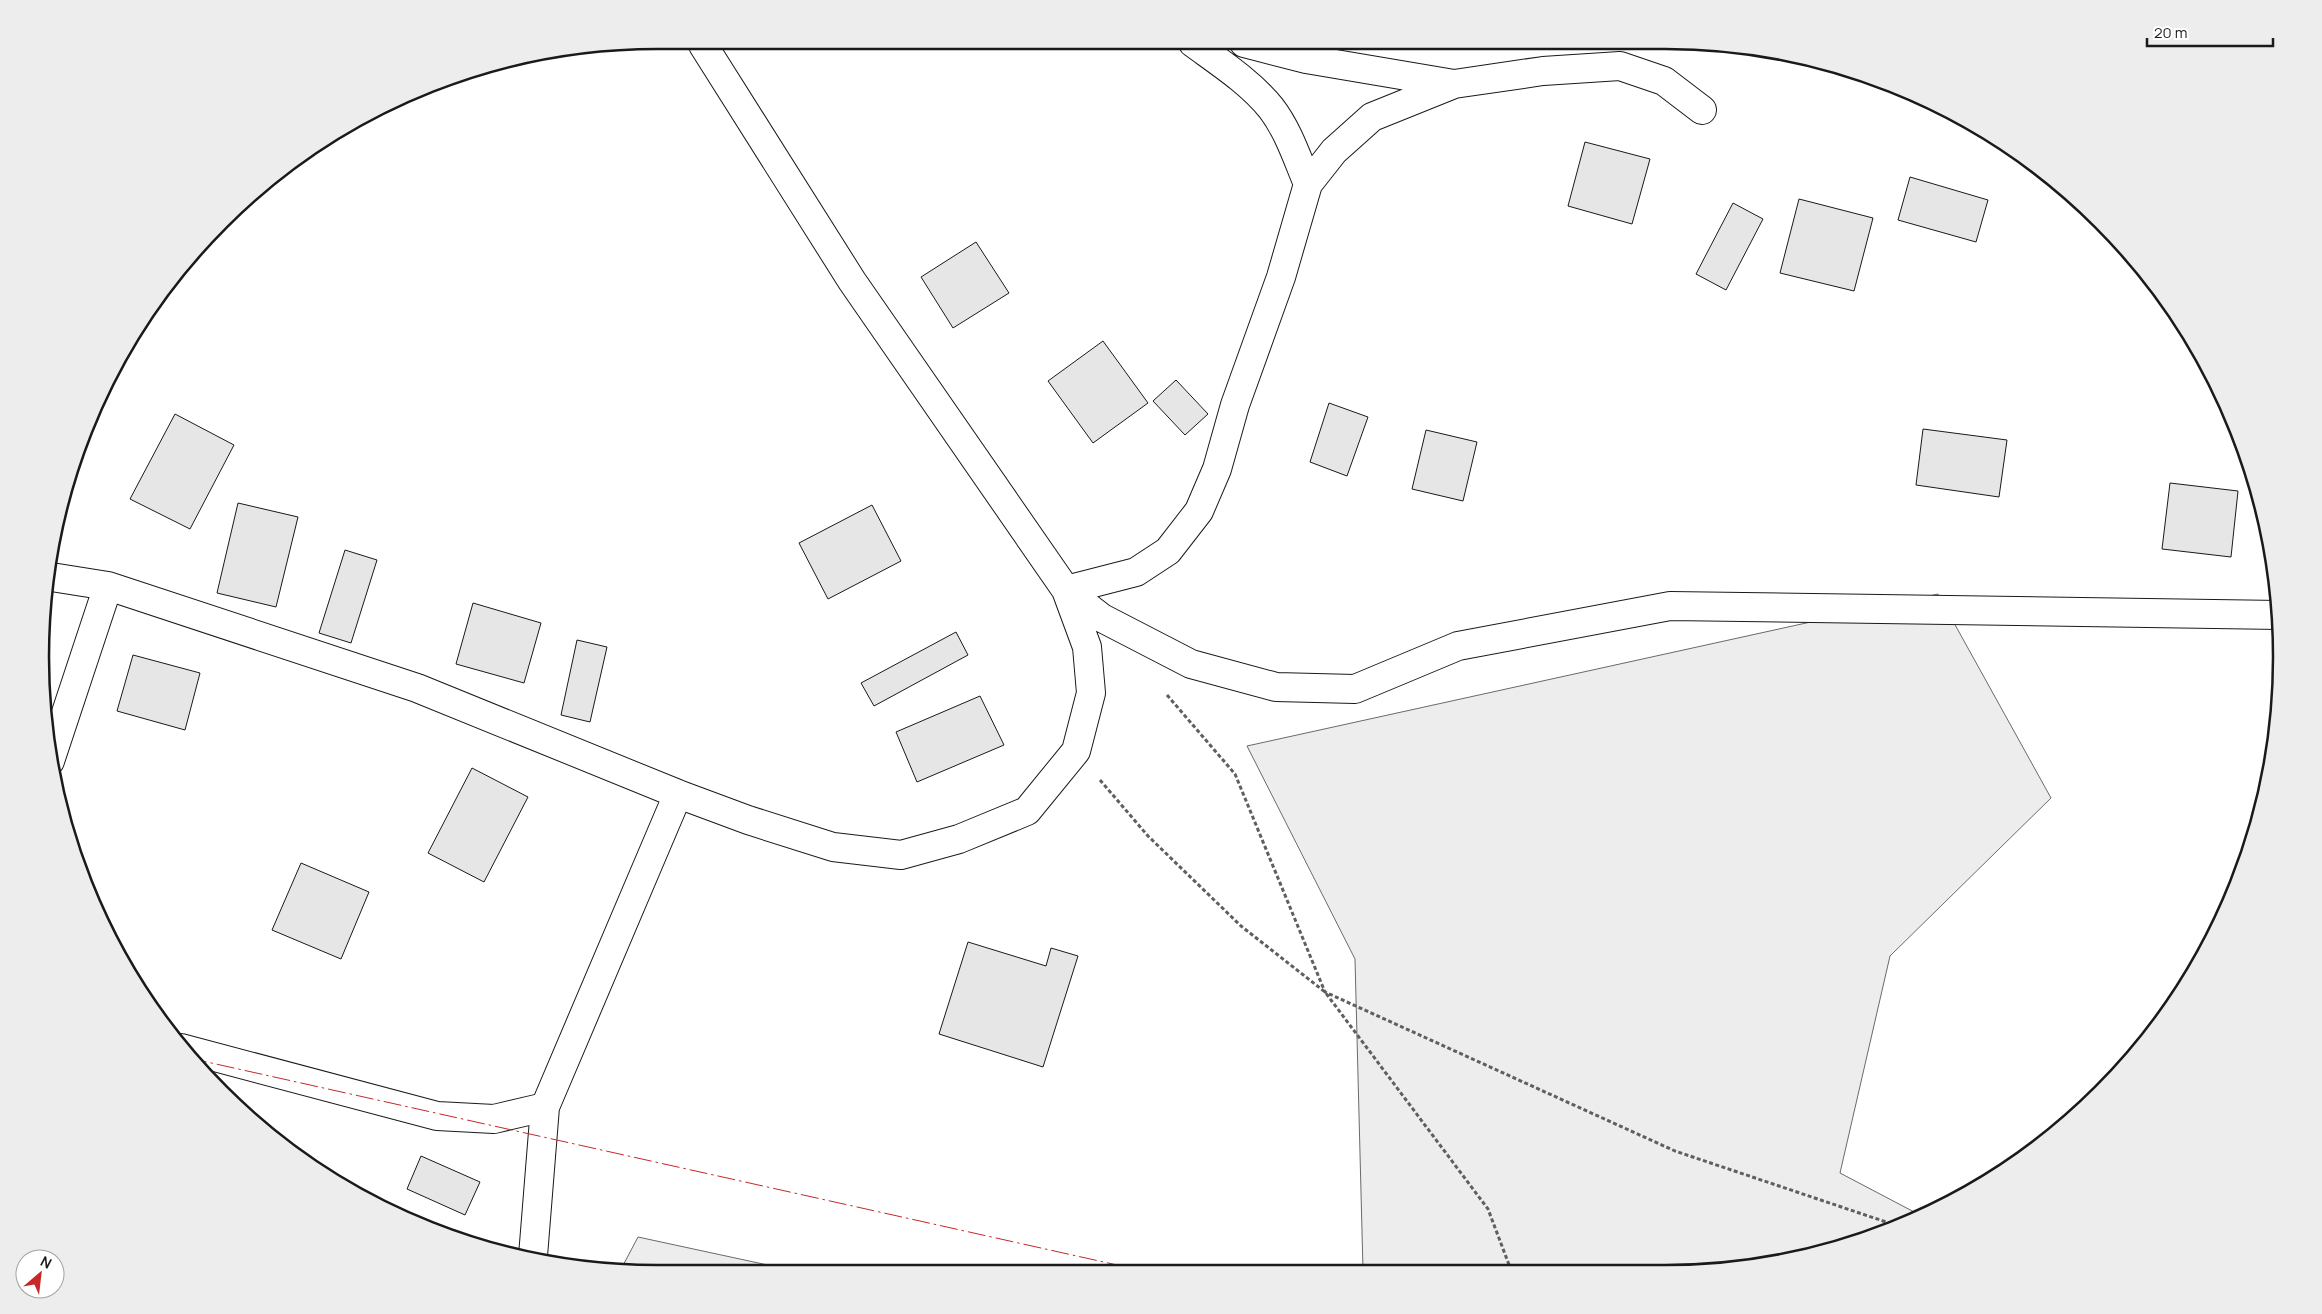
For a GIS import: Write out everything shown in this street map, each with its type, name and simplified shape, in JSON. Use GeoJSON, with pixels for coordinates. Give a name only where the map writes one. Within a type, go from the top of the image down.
{"type":"FeatureCollection","features":[{"type":"Feature","properties":{"kind":"street"},"geometry":{"type":"LineString","coordinates":[[54,577],[108,586],[417,688],[678,794],[748,820],[833,847],[901,855],[959,839],[1027,811],[1076,751],[1091,693],[1087,647],[1066,590],[852,281],[706,49]]}},
{"type":"Feature","properties":{"kind":"street"},"geometry":{"type":"LineString","coordinates":[[1202,49],[1227,67],[1270,107],[1287,134],[1308,184]]}},
{"type":"Feature","properties":{"kind":"street"},"geometry":{"type":"LineString","coordinates":[[1267,49],[1306,59],[1454,84]]}},
{"type":"Feature","properties":{"kind":"street"},"geometry":{"type":"LineString","coordinates":[[1066,590],[1136,572],[1168,550],[1199,511],[1217,469],[1235,405],[1281,276],[1308,184],[1334,150],[1372,117],[1454,84],[1543,71],[1620,66],[1664,81],[1702,110]]}},
{"type":"Feature","properties":{"kind":"street"},"geometry":{"type":"LineString","coordinates":[[55,745],[108,586]]}},
{"type":"Feature","properties":{"kind":"street"},"geometry":{"type":"LineString","coordinates":[[1066,590],[1102,618],[1191,664],[1276,687],[1355,689],[1458,646],[1670,606],[2272,615]]}},
{"type":"Feature","properties":{"kind":"street"},"geometry":{"type":"LineString","coordinates":[[534,1253],[545,1106],[678,794]]}},
{"type":"Feature","properties":{"kind":"street"},"geometry":{"type":"LineString","coordinates":[[194,1051],[437,1116],[494,1119],[545,1106]]}},
{"type":"Feature","properties":{"kind":"path"},"geometry":{"type":"LineString","coordinates":[[1165,693],[1235,774],[1325,992],[1488,1209],[1509,1265]]}},
{"type":"Feature","properties":{"kind":"path"},"geometry":{"type":"LineString","coordinates":[[1076,751],[1148,836],[1241,926],[1325,992],[1675,1151],[1887,1223]]}},
{"type":"Feature","properties":{"kind":"shaded area"},"geometry":{"type":"Polygon","coordinates":[[[1938,594],[2051,798],[1890,956],[1840,1173],[1914,1212],[1861,1233],[1822,1245],[1784,1254],[1705,1264],[1363,1265],[1355,959],[1247,746],[1938,594]]]}},
{"type":"Feature","properties":{"kind":"shaded area"},"geometry":{"type":"Polygon","coordinates":[[[638,1237],[768,1265],[657,1265],[624,1264],[638,1237]]]}},
{"type":"Feature","properties":{"kind":"building"},"geometry":{"type":"Polygon","coordinates":[[[1585,142],[1650,159],[1632,224],[1568,206],[1585,142]]]}},
{"type":"Feature","properties":{"kind":"building"},"geometry":{"type":"Polygon","coordinates":[[[1910,177],[1988,200],[1976,242],[1898,220],[1910,177]]]}},
{"type":"Feature","properties":{"kind":"building"},"geometry":{"type":"Polygon","coordinates":[[[1799,199],[1873,218],[1854,291],[1780,273],[1799,199]]]}},
{"type":"Feature","properties":{"kind":"building"},"geometry":{"type":"Polygon","coordinates":[[[1733,203],[1763,219],[1726,290],[1696,274],[1733,203]]]}},
{"type":"Feature","properties":{"kind":"building"},"geometry":{"type":"Polygon","coordinates":[[[976,242],[1009,293],[953,328],[921,277],[976,242]]]}},
{"type":"Feature","properties":{"kind":"building"},"geometry":{"type":"Polygon","coordinates":[[[1103,341],[1148,403],[1093,443],[1048,381],[1103,341]]]}},
{"type":"Feature","properties":{"kind":"building"},"geometry":{"type":"Polygon","coordinates":[[[1176,380],[1208,414],[1185,435],[1153,401],[1176,380]]]}},
{"type":"Feature","properties":{"kind":"building"},"geometry":{"type":"Polygon","coordinates":[[[1329,403],[1368,417],[1347,476],[1310,462],[1329,403]]]}},
{"type":"Feature","properties":{"kind":"building"},"geometry":{"type":"Polygon","coordinates":[[[175,414],[234,445],[190,529],[130,499],[175,414]]]}},
{"type":"Feature","properties":{"kind":"building"},"geometry":{"type":"Polygon","coordinates":[[[1923,429],[2007,440],[1999,497],[1916,485],[1923,429]]]}},
{"type":"Feature","properties":{"kind":"building"},"geometry":{"type":"Polygon","coordinates":[[[1426,430],[1477,442],[1463,501],[1412,489],[1426,430]]]}},
{"type":"Feature","properties":{"kind":"building"},"geometry":{"type":"Polygon","coordinates":[[[2170,483],[2238,491],[2231,557],[2162,549],[2170,483]]]}},
{"type":"Feature","properties":{"kind":"building"},"geometry":{"type":"Polygon","coordinates":[[[238,503],[298,517],[276,607],[217,593],[238,503]]]}},
{"type":"Feature","properties":{"kind":"building"},"geometry":{"type":"Polygon","coordinates":[[[872,505],[901,561],[828,599],[799,543],[872,505]]]}},
{"type":"Feature","properties":{"kind":"building"},"geometry":{"type":"Polygon","coordinates":[[[345,550],[377,560],[351,643],[319,633],[345,550]]]}},
{"type":"Feature","properties":{"kind":"building"},"geometry":{"type":"Polygon","coordinates":[[[473,603],[541,623],[524,683],[456,664],[473,603]]]}},
{"type":"Feature","properties":{"kind":"building"},"geometry":{"type":"Polygon","coordinates":[[[956,632],[968,655],[874,706],[861,683],[956,632]]]}},
{"type":"Feature","properties":{"kind":"building"},"geometry":{"type":"Polygon","coordinates":[[[577,640],[607,647],[590,722],[561,715],[577,640]]]}},
{"type":"Feature","properties":{"kind":"building"},"geometry":{"type":"Polygon","coordinates":[[[133,655],[200,673],[185,730],[117,711],[133,655]]]}},
{"type":"Feature","properties":{"kind":"building"},"geometry":{"type":"Polygon","coordinates":[[[980,696],[1004,745],[917,782],[896,732],[980,696]]]}},
{"type":"Feature","properties":{"kind":"building"},"geometry":{"type":"Polygon","coordinates":[[[472,768],[528,797],[484,882],[428,853],[472,768]]]}},
{"type":"Feature","properties":{"kind":"building"},"geometry":{"type":"Polygon","coordinates":[[[301,863],[369,892],[341,959],[272,930],[301,863]]]}},
{"type":"Feature","properties":{"kind":"building"},"geometry":{"type":"Polygon","coordinates":[[[968,942],[1046,966],[1051,948],[1078,956],[1043,1067],[939,1034],[968,942]]]}},
{"type":"Feature","properties":{"kind":"building"},"geometry":{"type":"Polygon","coordinates":[[[421,1156],[480,1182],[465,1215],[407,1189],[421,1156]]]}},
{"type":"Feature","properties":{"kind":"power"},"geometry":{"type":"LineString","coordinates":[[203,1061],[1117,1265]]}}]}
